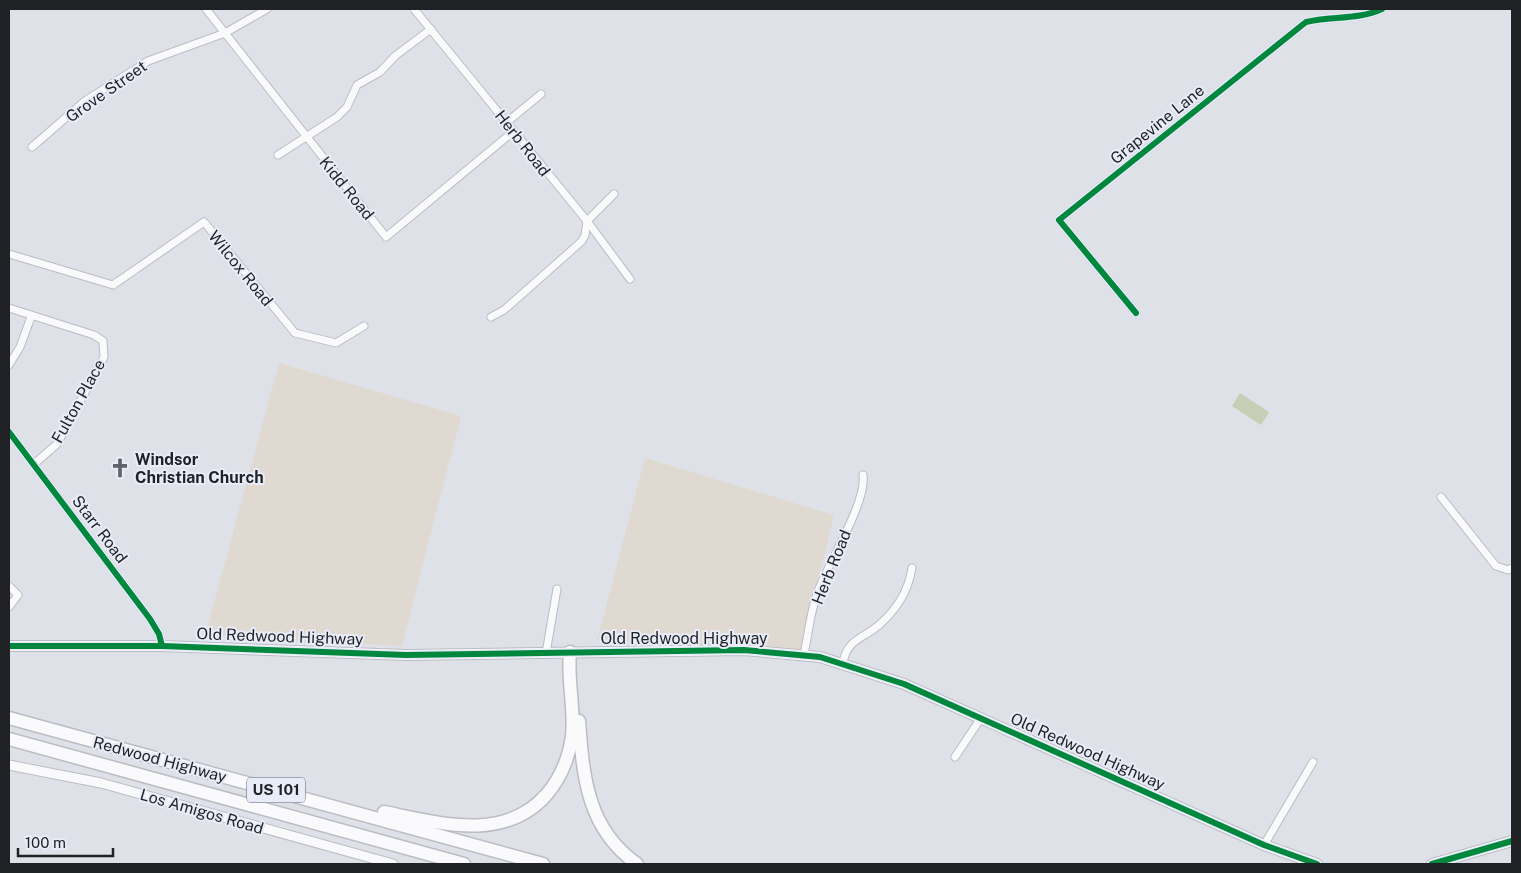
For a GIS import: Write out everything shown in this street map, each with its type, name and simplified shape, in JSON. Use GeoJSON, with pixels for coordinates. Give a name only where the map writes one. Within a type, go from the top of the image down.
{"type":"FeatureCollection","features":[{"type":"Feature","properties":{"kind":"highway"},"geometry":{"type":"LineString","coordinates":[[279,791],[430,822],[459,825],[482,826],[498,824],[524,814],[541,800],[555,784],[569,755],[572,733],[568,671],[570,652]]}},
{"type":"Feature","properties":{"kind":"highway"},"geometry":{"type":"LineString","coordinates":[[570,652],[575,671],[586,789],[599,820],[609,835],[621,850],[637,864]]}},
{"type":"Feature","properties":{"kind":"highway","name":"Redwood Highway"},"geometry":{"type":"LineString","coordinates":[[9,718],[542,864]]}},
{"type":"Feature","properties":{"kind":"highway","name":"Redwood Highway"},"geometry":{"type":"LineString","coordinates":[[9,739],[464,864]]}},
{"type":"Feature","properties":{"kind":"main road","name":"Old Redwood Highway"},"geometry":{"type":"LineString","coordinates":[[9,646],[162,646],[406,655],[744,650],[804,654],[843,663],[904,684],[1264,845],[1317,864]]}},
{"type":"Feature","properties":{"kind":"main road"},"geometry":{"type":"LineString","coordinates":[[1432,864],[1512,841]]}},
{"type":"Feature","properties":{"kind":"street","name":"Kidd Road"},"geometry":{"type":"LineString","coordinates":[[206,9],[386,237],[514,130]]}},
{"type":"Feature","properties":{"kind":"street","name":"Grove Street"},"geometry":{"type":"LineString","coordinates":[[32,147],[85,101],[148,61],[225,33],[267,9]]}},
{"type":"Feature","properties":{"kind":"street","name":"Herb Road"},"geometry":{"type":"LineString","coordinates":[[414,9],[514,130],[560,191],[587,221],[630,279]]}},
{"type":"Feature","properties":{"kind":"street","name":"Grapevine Lane"},"geometry":{"type":"LineString","coordinates":[[1136,313],[1059,220],[1306,22],[1326,17],[1370,14],[1382,9]]}},
{"type":"Feature","properties":{"kind":"street"},"geometry":{"type":"LineString","coordinates":[[278,155],[293,143],[307,138],[347,107],[357,85],[380,72],[390,64],[395,56],[431,29]]}},
{"type":"Feature","properties":{"kind":"street"},"geometry":{"type":"LineString","coordinates":[[507,122],[540,94]]}},
{"type":"Feature","properties":{"kind":"street"},"geometry":{"type":"LineString","coordinates":[[491,317],[504,310],[582,241],[586,235],[587,221],[614,194]]}},
{"type":"Feature","properties":{"kind":"street","name":"Wilcox Road"},"geometry":{"type":"LineString","coordinates":[[9,254],[114,285],[204,222],[295,333],[336,343],[364,326]]}},
{"type":"Feature","properties":{"kind":"street","name":"Fulton Place"},"geometry":{"type":"LineString","coordinates":[[9,308],[31,317],[94,335],[104,342],[104,357],[57,444],[34,464]]}},
{"type":"Feature","properties":{"kind":"street"},"geometry":{"type":"LineString","coordinates":[[9,365],[20,347],[31,317]]}},
{"type":"Feature","properties":{"kind":"street","name":"Starr Road"},"geometry":{"type":"LineString","coordinates":[[9,432],[150,619],[159,634],[162,646]]}},
{"type":"Feature","properties":{"kind":"street","name":"Herb Road"},"geometry":{"type":"LineString","coordinates":[[804,654],[816,598],[856,509],[864,483],[863,475]]}},
{"type":"Feature","properties":{"kind":"street"},"geometry":{"type":"LineString","coordinates":[[1441,498],[1496,566],[1508,570],[1512,568]]}},
{"type":"Feature","properties":{"kind":"street"},"geometry":{"type":"LineString","coordinates":[[843,663],[845,651],[851,644],[878,625],[902,598],[909,584],[912,568]]}},
{"type":"Feature","properties":{"kind":"street"},"geometry":{"type":"LineString","coordinates":[[9,586],[18,595],[9,607]]}},
{"type":"Feature","properties":{"kind":"street"},"geometry":{"type":"LineString","coordinates":[[546,653],[556,589]]}},
{"type":"Feature","properties":{"kind":"street"},"geometry":{"type":"LineString","coordinates":[[955,757],[981,718]]}},
{"type":"Feature","properties":{"kind":"street"},"geometry":{"type":"LineString","coordinates":[[1264,845],[1312,762]]}},
{"type":"Feature","properties":{"kind":"street","name":"Los Amigos Road"},"geometry":{"type":"LineString","coordinates":[[9,765],[101,783],[393,864]]}},
{"type":"Feature","properties":{"kind":"shaded area"},"geometry":{"type":"Polygon","coordinates":[[[279,363],[461,416],[402,646],[205,636],[279,363]]]}},
{"type":"Feature","properties":{"kind":"shaded area"},"geometry":{"type":"Polygon","coordinates":[[[645,458],[834,515],[801,650],[756,646],[597,641],[645,458]]]}},
{"type":"Feature","properties":{"kind":"green space"},"geometry":{"type":"Polygon","coordinates":[[[1240,393],[1269,412],[1261,425],[1232,406],[1240,393]]]}},
{"type":"Feature","properties":{"kind":"cycle path"},"geometry":{"type":"LineString","coordinates":[[1136,313],[1059,220],[1306,22],[1364,15],[1382,9]]}},
{"type":"Feature","properties":{"kind":"cycle path"},"geometry":{"type":"LineString","coordinates":[[9,432],[150,619],[159,634],[162,646]]}},
{"type":"Feature","properties":{"kind":"cycle path"},"geometry":{"type":"LineString","coordinates":[[9,646],[162,646],[406,655],[744,650],[820,657],[904,684],[1264,845],[1317,864]]}},
{"type":"Feature","properties":{"kind":"cycle path"},"geometry":{"type":"LineString","coordinates":[[1432,864],[1512,841]]}},
{"type":"Feature","properties":{"kind":"place","name":"Windsor Christian Church"},"geometry":{"type":"Point","coordinates":[120,468]}}]}
